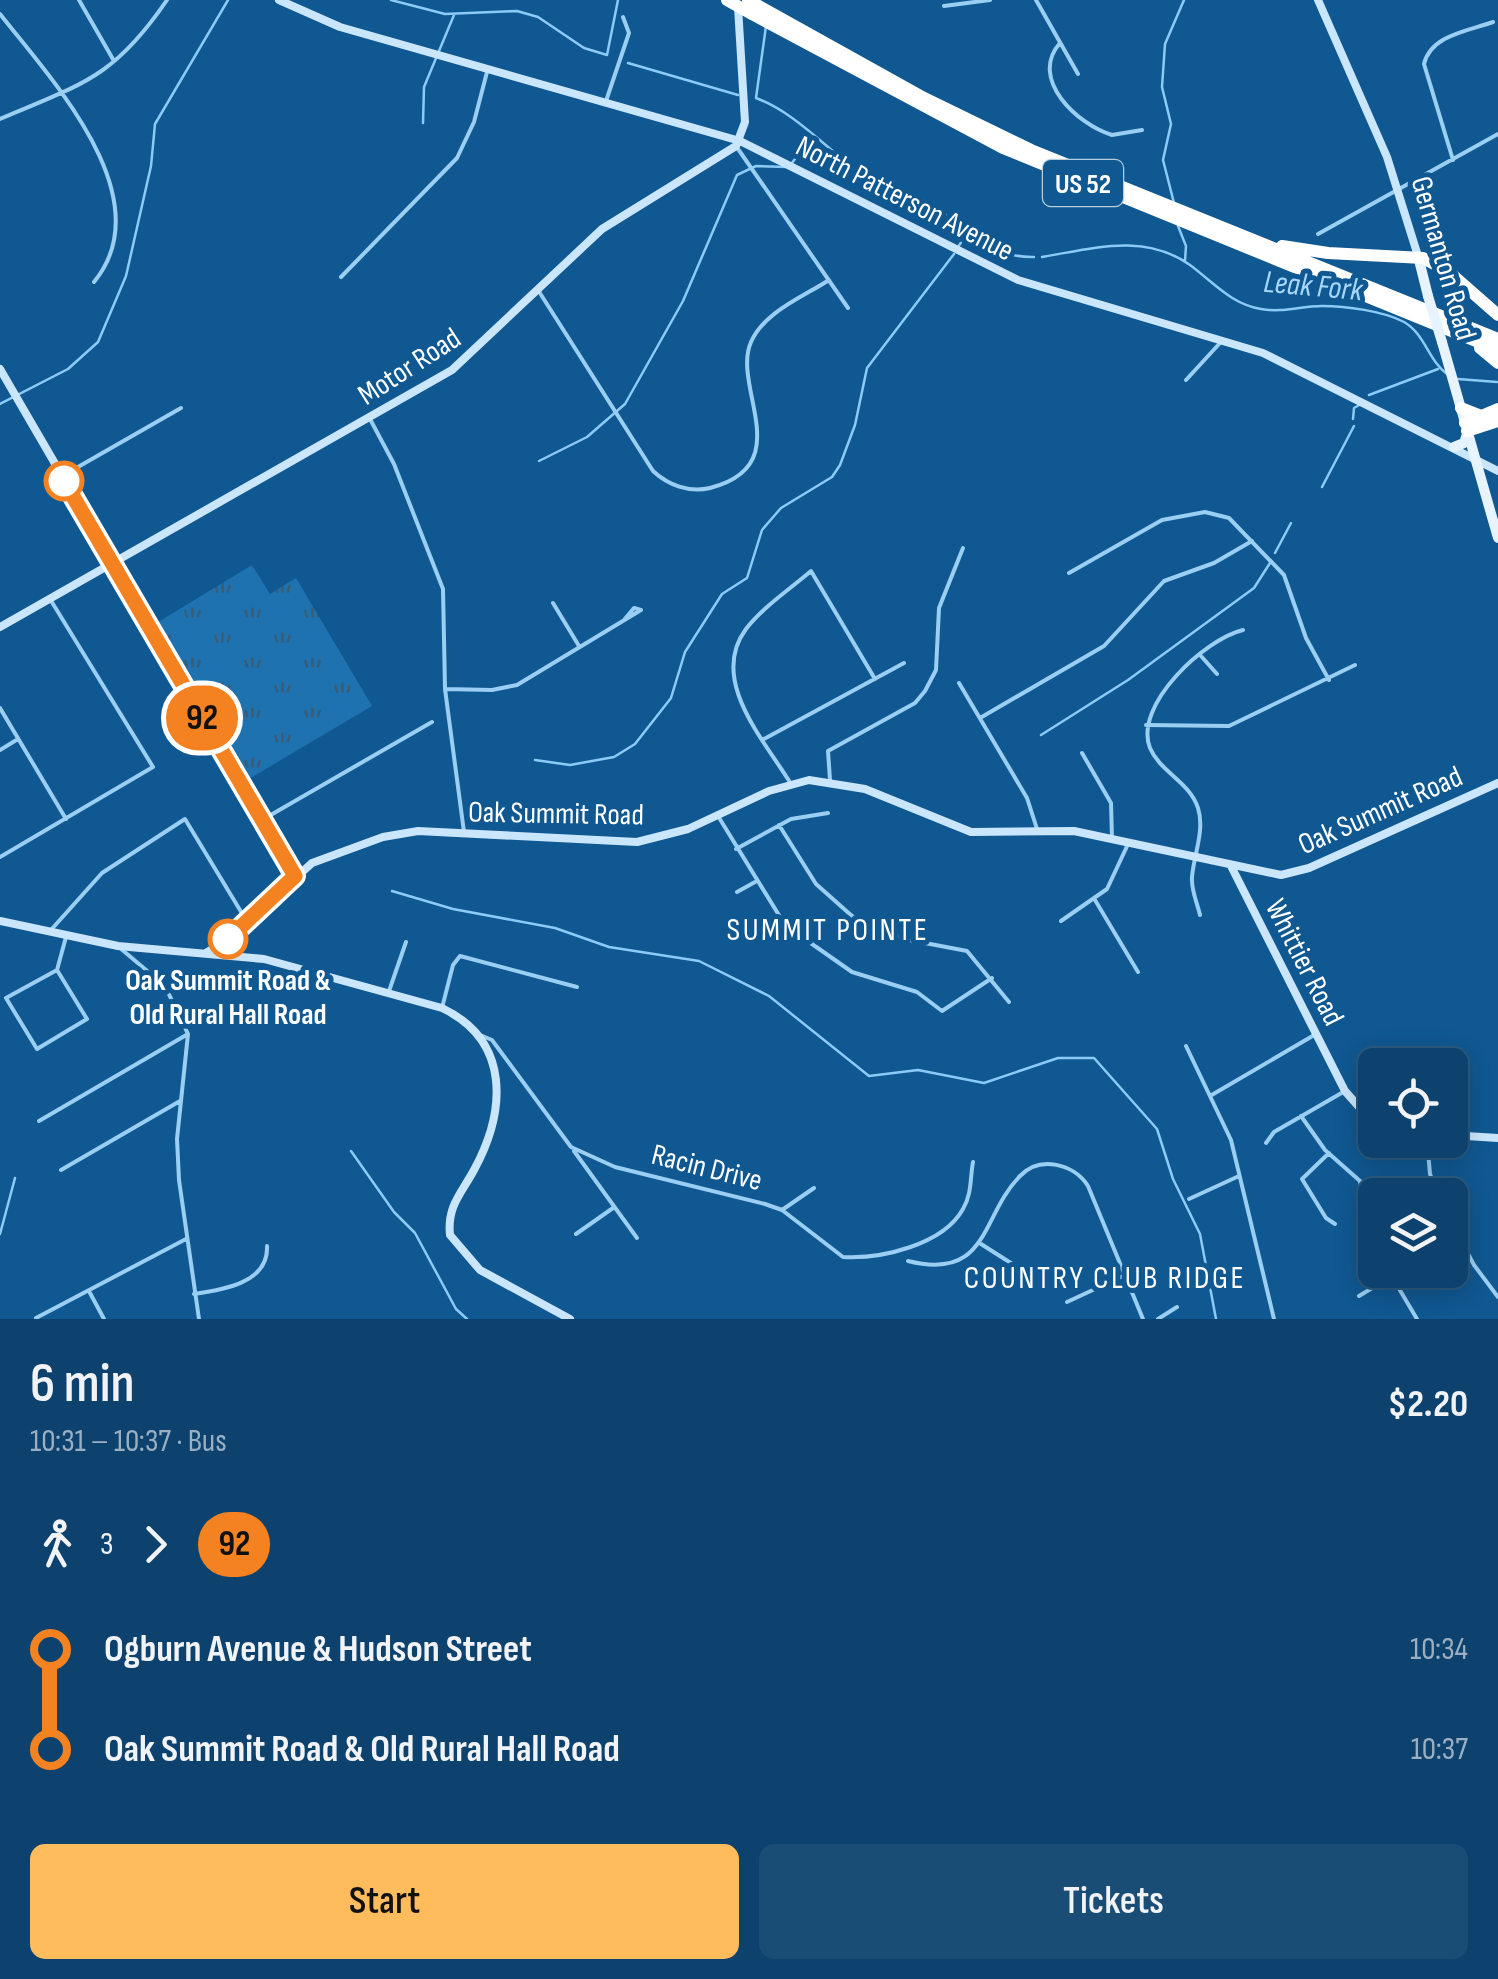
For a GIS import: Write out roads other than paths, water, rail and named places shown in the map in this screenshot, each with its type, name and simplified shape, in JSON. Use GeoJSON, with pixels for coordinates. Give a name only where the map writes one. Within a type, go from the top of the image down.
{"type":"FeatureCollection","features":[{"type":"Feature","properties":{"kind":"highway","name":"US 52"},"geometry":{"type":"LineString","coordinates":[[728,0],[753,7],[995,133],[1498,339]]}},
{"type":"Feature","properties":{"kind":"highway","name":"US 52"},"geometry":{"type":"LineString","coordinates":[[753,7],[1003,148],[1498,350]]}},
{"type":"Feature","properties":{"kind":"highway"},"geometry":{"type":"LineString","coordinates":[[1241,236],[1328,253],[1418,256],[1427,267],[1449,272],[1498,316]]}},
{"type":"Feature","properties":{"kind":"highway"},"geometry":{"type":"LineString","coordinates":[[1456,334],[1498,363]]}},
{"type":"Feature","properties":{"kind":"highway"},"geometry":{"type":"LineString","coordinates":[[1460,408],[1479,416]]}},
{"type":"Feature","properties":{"kind":"highway"},"geometry":{"type":"LineString","coordinates":[[1466,429],[1479,416],[1498,409]]}},
{"type":"Feature","properties":{"kind":"highway"},"geometry":{"type":"LineString","coordinates":[[1466,429],[1498,421]]}},
{"type":"Feature","properties":{"kind":"main road","name":"North Patterson Avenue"},"geometry":{"type":"LineString","coordinates":[[280,0],[340,27],[606,101],[738,144],[1018,280],[1224,340],[1284,362],[1498,471]]}},
{"type":"Feature","properties":{"kind":"main road"},"geometry":{"type":"LineString","coordinates":[[737,0],[745,106],[738,144]]}},
{"type":"Feature","properties":{"kind":"main road","name":"Germanton Road"},"geometry":{"type":"LineString","coordinates":[[1318,0],[1400,192],[1418,256]]}},
{"type":"Feature","properties":{"kind":"main road","name":"Motor Road"},"geometry":{"type":"LineString","coordinates":[[0,627],[461,365],[612,222],[738,144]]}},
{"type":"Feature","properties":{"kind":"main road","name":"Germanton Road"},"geometry":{"type":"LineString","coordinates":[[1427,267],[1428,296],[1498,538]]}},
{"type":"Feature","properties":{"kind":"main road"},"geometry":{"type":"LineString","coordinates":[[0,369],[295,876]]}},
{"type":"Feature","properties":{"kind":"main road"},"geometry":{"type":"LineString","coordinates":[[1454,447],[1464,443],[1466,429]]}},
{"type":"Feature","properties":{"kind":"main road","name":"Oak Summit Road"},"geometry":{"type":"LineString","coordinates":[[206,952],[295,876],[330,854],[383,836],[418,831],[637,842],[688,829],[791,784],[830,780],[865,788],[958,829],[1004,834],[1074,831],[1274,874],[1303,870],[1498,783]]}},
{"type":"Feature","properties":{"kind":"main road","name":"Whittier Road"},"geometry":{"type":"LineString","coordinates":[[1232,866],[1345,1090],[1358,1105]]}},
{"type":"Feature","properties":{"kind":"main road"},"geometry":{"type":"LineString","coordinates":[[0,921],[118,946],[264,959],[442,1008],[480,1036],[497,1068],[498,1102],[488,1139],[453,1202],[450,1234],[480,1270],[570,1319]]}},
{"type":"Feature","properties":{"kind":"main road"},"geometry":{"type":"LineString","coordinates":[[1468,1136],[1498,1138]]}},
{"type":"Feature","properties":{"kind":"street"},"geometry":{"type":"LineString","coordinates":[[79,0],[116,62]]}},
{"type":"Feature","properties":{"kind":"street"},"geometry":{"type":"LineString","coordinates":[[0,119],[63,96],[116,62],[136,43],[167,0]]}},
{"type":"Feature","properties":{"kind":"street"},"geometry":{"type":"LineString","coordinates":[[944,6],[990,0]]}},
{"type":"Feature","properties":{"kind":"street"},"geometry":{"type":"LineString","coordinates":[[1036,0],[1078,74]]}},
{"type":"Feature","properties":{"kind":"street"},"geometry":{"type":"LineString","coordinates":[[0,14],[63,96],[116,195],[118,220],[112,250],[94,282]]}},
{"type":"Feature","properties":{"kind":"street"},"geometry":{"type":"LineString","coordinates":[[606,101],[629,33],[623,17]]}},
{"type":"Feature","properties":{"kind":"street"},"geometry":{"type":"LineString","coordinates":[[1453,160],[1424,64],[1427,53],[1445,39],[1493,22]]}},
{"type":"Feature","properties":{"kind":"street"},"geometry":{"type":"LineString","coordinates":[[1060,43],[1050,59],[1050,72],[1070,110],[1112,135],[1142,130]]}},
{"type":"Feature","properties":{"kind":"street"},"geometry":{"type":"LineString","coordinates":[[340,277],[456,158],[474,122],[488,67]]}},
{"type":"Feature","properties":{"kind":"street"},"geometry":{"type":"LineString","coordinates":[[1318,234],[1400,192],[1498,134]]}},
{"type":"Feature","properties":{"kind":"street"},"geometry":{"type":"LineString","coordinates":[[738,144],[848,308]]}},
{"type":"Feature","properties":{"kind":"street"},"geometry":{"type":"LineString","coordinates":[[538,290],[652,471],[675,486],[698,490],[736,475],[756,444],[759,416],[745,364],[756,332],[773,316],[829,280]]}},
{"type":"Feature","properties":{"kind":"street"},"geometry":{"type":"LineString","coordinates":[[1186,380],[1224,340]]}},
{"type":"Feature","properties":{"kind":"street"},"geometry":{"type":"LineString","coordinates":[[62,477],[181,408]]}},
{"type":"Feature","properties":{"kind":"street"},"geometry":{"type":"LineString","coordinates":[[370,419],[394,464],[442,583],[445,689],[464,834]]}},
{"type":"Feature","properties":{"kind":"street"},"geometry":{"type":"LineString","coordinates":[[1069,573],[1176,516],[1219,515],[1237,524],[1284,576],[1306,638],[1329,680]]}},
{"type":"Feature","properties":{"kind":"street"},"geometry":{"type":"LineString","coordinates":[[980,718],[1104,646],[1164,581],[1187,569],[1214,564],[1252,540]]}},
{"type":"Feature","properties":{"kind":"street"},"geometry":{"type":"LineString","coordinates":[[830,780],[830,750],[916,703],[932,679],[939,608],[963,548]]}},
{"type":"Feature","properties":{"kind":"street"},"geometry":{"type":"LineString","coordinates":[[791,784],[736,688],[735,653],[754,620],[810,572],[875,680]]}},
{"type":"Feature","properties":{"kind":"street"},"geometry":{"type":"LineString","coordinates":[[0,856],[153,767],[50,599]]}},
{"type":"Feature","properties":{"kind":"street"},"geometry":{"type":"LineString","coordinates":[[553,603],[580,647]]}},
{"type":"Feature","properties":{"kind":"street"},"geometry":{"type":"LineString","coordinates":[[445,689],[504,689],[624,620]]}},
{"type":"Feature","properties":{"kind":"street"},"geometry":{"type":"LineString","coordinates":[[1200,915],[1192,888],[1198,807],[1184,784],[1154,756],[1146,725],[1159,695],[1226,635],[1242,630]]}},
{"type":"Feature","properties":{"kind":"street"},"geometry":{"type":"LineString","coordinates":[[1201,656],[1217,674]]}},
{"type":"Feature","properties":{"kind":"street"},"geometry":{"type":"LineString","coordinates":[[764,739],[904,663]]}},
{"type":"Feature","properties":{"kind":"street"},"geometry":{"type":"LineString","coordinates":[[1146,725],[1224,727],[1354,665]]}},
{"type":"Feature","properties":{"kind":"street"},"geometry":{"type":"LineString","coordinates":[[958,683],[1027,798],[1038,832]]}},
{"type":"Feature","properties":{"kind":"street"},"geometry":{"type":"LineString","coordinates":[[0,708],[66,819]]}},
{"type":"Feature","properties":{"kind":"street"},"geometry":{"type":"LineString","coordinates":[[262,820],[432,722]]}},
{"type":"Feature","properties":{"kind":"street"},"geometry":{"type":"LineString","coordinates":[[0,750],[18,739]]}},
{"type":"Feature","properties":{"kind":"street"},"geometry":{"type":"LineString","coordinates":[[1082,752],[1111,803],[1112,838]]}},
{"type":"Feature","properties":{"kind":"street"},"geometry":{"type":"LineString","coordinates":[[736,849],[779,825],[828,813]]}},
{"type":"Feature","properties":{"kind":"street"},"geometry":{"type":"LineString","coordinates":[[718,816],[784,925],[852,972],[917,992],[942,1011],[992,978]]}},
{"type":"Feature","properties":{"kind":"street"},"geometry":{"type":"LineString","coordinates":[[50,931],[102,873],[186,820],[247,920]]}},
{"type":"Feature","properties":{"kind":"street"},"geometry":{"type":"LineString","coordinates":[[779,825],[816,884],[852,916],[904,939],[967,951],[1009,1002]]}},
{"type":"Feature","properties":{"kind":"street"},"geometry":{"type":"LineString","coordinates":[[1061,921],[1095,900],[1118,876],[1129,842]]}},
{"type":"Feature","properties":{"kind":"street"},"geometry":{"type":"LineString","coordinates":[[737,892],[755,882]]}},
{"type":"Feature","properties":{"kind":"street"},"geometry":{"type":"LineString","coordinates":[[1095,900],[1138,972]]}},
{"type":"Feature","properties":{"kind":"street"},"geometry":{"type":"LineString","coordinates":[[766,942],[784,925]]}},
{"type":"Feature","properties":{"kind":"street"},"geometry":{"type":"LineString","coordinates":[[57,970],[87,1020],[37,1049],[6,998],[57,970],[66,937]]}},
{"type":"Feature","properties":{"kind":"street"},"geometry":{"type":"LineString","coordinates":[[388,994],[406,942]]}},
{"type":"Feature","properties":{"kind":"street"},"geometry":{"type":"LineString","coordinates":[[118,946],[165,986],[188,1034],[178,1163],[199,1319]]}},
{"type":"Feature","properties":{"kind":"street"},"geometry":{"type":"LineString","coordinates":[[442,1008],[453,966],[460,956],[577,986]]}},
{"type":"Feature","properties":{"kind":"street"},"geometry":{"type":"LineString","coordinates":[[38,1121],[188,1034]]}},
{"type":"Feature","properties":{"kind":"street"},"geometry":{"type":"LineString","coordinates":[[1210,1096],[1316,1034]]}},
{"type":"Feature","properties":{"kind":"street","name":"Racin Drive"},"geometry":{"type":"LineString","coordinates":[[480,1036],[492,1040],[572,1148],[614,1168],[782,1210],[843,1258],[898,1251],[956,1220],[968,1198],[973,1162]]}},
{"type":"Feature","properties":{"kind":"street"},"geometry":{"type":"LineString","coordinates":[[1186,1046],[1231,1140],[1274,1319]]}},
{"type":"Feature","properties":{"kind":"street"},"geometry":{"type":"LineString","coordinates":[[1266,1143],[1274,1132],[1345,1090]]}},
{"type":"Feature","properties":{"kind":"street"},"geometry":{"type":"LineString","coordinates":[[61,1170],[180,1101]]}},
{"type":"Feature","properties":{"kind":"street"},"geometry":{"type":"LineString","coordinates":[[1302,1116],[1328,1153],[1358,1178]]}},
{"type":"Feature","properties":{"kind":"street"},"geometry":{"type":"LineString","coordinates":[[572,1148],[637,1238]]}},
{"type":"Feature","properties":{"kind":"street"},"geometry":{"type":"LineString","coordinates":[[1328,1153],[1302,1179],[1326,1218],[1335,1224]]}},
{"type":"Feature","properties":{"kind":"street"},"geometry":{"type":"LineString","coordinates":[[908,1261],[935,1265],[954,1262],[980,1243],[1019,1176],[1041,1165],[1058,1164],[1088,1186],[1142,1319]]}},
{"type":"Feature","properties":{"kind":"street"},"geometry":{"type":"LineString","coordinates":[[1188,1199],[1239,1176]]}},
{"type":"Feature","properties":{"kind":"street"},"geometry":{"type":"LineString","coordinates":[[782,1210],[814,1188]]}},
{"type":"Feature","properties":{"kind":"street"},"geometry":{"type":"LineString","coordinates":[[576,1234],[613,1208]]}},
{"type":"Feature","properties":{"kind":"street"},"geometry":{"type":"LineString","coordinates":[[36,1318],[186,1240]]}},
{"type":"Feature","properties":{"kind":"street"},"geometry":{"type":"LineString","coordinates":[[980,1243],[1001,1260],[1014,1264]]}},
{"type":"Feature","properties":{"kind":"street"},"geometry":{"type":"LineString","coordinates":[[194,1294],[245,1281],[264,1264],[267,1246]]}},
{"type":"Feature","properties":{"kind":"street"},"geometry":{"type":"LineString","coordinates":[[1468,1254],[1498,1297]]}},
{"type":"Feature","properties":{"kind":"street"},"geometry":{"type":"LineString","coordinates":[[1067,1302],[1123,1276]]}},
{"type":"Feature","properties":{"kind":"street"},"geometry":{"type":"LineString","coordinates":[[1359,1296],[1370,1288]]}},
{"type":"Feature","properties":{"kind":"street"},"geometry":{"type":"LineString","coordinates":[[1399,1288],[1417,1319]]}},
{"type":"Feature","properties":{"kind":"street"},"geometry":{"type":"LineString","coordinates":[[90,1293],[104,1319]]}},
{"type":"Feature","properties":{"kind":"street"},"geometry":{"type":"LineString","coordinates":[[1158,1319],[1178,1307]]}},
{"type":"Feature","properties":{"kind":"waterway"},"geometry":{"type":"LineString","coordinates":[[0,404],[68,369],[98,342],[126,276],[151,166],[155,124],[228,0]]}},
{"type":"Feature","properties":{"kind":"waterway","name":"Leak Fork"},"geometry":{"type":"LineString","coordinates":[[391,0],[445,14],[517,11],[538,17],[584,48],[607,55],[618,0]]}},
{"type":"Feature","properties":{"kind":"waterway"},"geometry":{"type":"LineString","coordinates":[[1174,203],[1163,160],[1171,124],[1162,87],[1165,44],[1184,0]]}},
{"type":"Feature","properties":{"kind":"waterway"},"geometry":{"type":"LineString","coordinates":[[423,123],[424,87],[454,15]]}},
{"type":"Feature","properties":{"kind":"waterway","name":"Leak Fork"},"geometry":{"type":"LineString","coordinates":[[766,26],[756,98],[801,124],[870,179],[927,202],[989,246],[1017,256],[1034,257]]}},
{"type":"Feature","properties":{"kind":"waterway","name":"Leak Fork"},"geometry":{"type":"LineString","coordinates":[[628,63],[738,95]]}},
{"type":"Feature","properties":{"kind":"waterway"},"geometry":{"type":"LineString","coordinates":[[792,163],[811,137]]}},
{"type":"Feature","properties":{"kind":"waterway"},"geometry":{"type":"LineString","coordinates":[[539,461],[587,437],[625,404],[683,301],[737,175],[756,166],[786,167]]}},
{"type":"Feature","properties":{"kind":"waterway"},"geometry":{"type":"LineString","coordinates":[[1178,226],[1186,246],[1185,261]]}},
{"type":"Feature","properties":{"kind":"waterway"},"geometry":{"type":"LineString","coordinates":[[958,247],[966,235]]}},
{"type":"Feature","properties":{"kind":"waterway","name":"Leak Fork"},"geometry":{"type":"LineString","coordinates":[[1042,257],[1098,247],[1154,249],[1190,265],[1231,297],[1250,306],[1277,310],[1331,306],[1386,315],[1411,327],[1447,374]]}},
{"type":"Feature","properties":{"kind":"waterway"},"geometry":{"type":"LineString","coordinates":[[535,760],[570,765],[614,757],[635,744],[671,698],[685,652],[722,594],[747,578],[762,530],[781,508],[832,477],[840,465],[855,425],[867,368],[954,254]]}},
{"type":"Feature","properties":{"kind":"waterway"},"geometry":{"type":"LineString","coordinates":[[1369,395],[1438,369]]}},
{"type":"Feature","properties":{"kind":"waterway","name":"Leak Fork"},"geometry":{"type":"LineString","coordinates":[[1458,379],[1497,382]]}},
{"type":"Feature","properties":{"kind":"waterway"},"geometry":{"type":"LineString","coordinates":[[1353,419],[1354,408],[1361,404]]}},
{"type":"Feature","properties":{"kind":"waterway"},"geometry":{"type":"LineString","coordinates":[[1322,487],[1354,426]]}},
{"type":"Feature","properties":{"kind":"waterway"},"geometry":{"type":"LineString","coordinates":[[1275,553],[1291,523]]}},
{"type":"Feature","properties":{"kind":"waterway"},"geometry":{"type":"LineString","coordinates":[[1041,735],[1128,680],[1254,588],[1270,563]]}},
{"type":"Feature","properties":{"kind":"waterway"},"geometry":{"type":"LineString","coordinates":[[392,891],[453,909],[555,928],[609,947],[699,961],[769,996],[869,1076],[918,1070],[984,1083],[1058,1058],[1094,1058],[1157,1129],[1173,1179],[1200,1234],[1216,1319]]}},
{"type":"Feature","properties":{"kind":"waterway"},"geometry":{"type":"LineString","coordinates":[[351,1151],[394,1212],[415,1233],[456,1309],[467,1319]]}},
{"type":"Feature","properties":{"kind":"waterway"},"geometry":{"type":"LineString","coordinates":[[0,1234],[15,1178]]}},
{"type":"Feature","properties":{"kind":"place","name":"Oak Summit Road & Old Rural Hall Road"},"geometry":{"type":"Point","coordinates":[228,939]}},
{"type":"Feature","properties":{"kind":"district","name":"SUMMIT POINTE"},"geometry":{"type":"Point","coordinates":[828,929]}},
{"type":"Feature","properties":{"kind":"district","name":"COUNTRY CLUB RIDGE"},"geometry":{"type":"Point","coordinates":[1105,1277]}}]}
